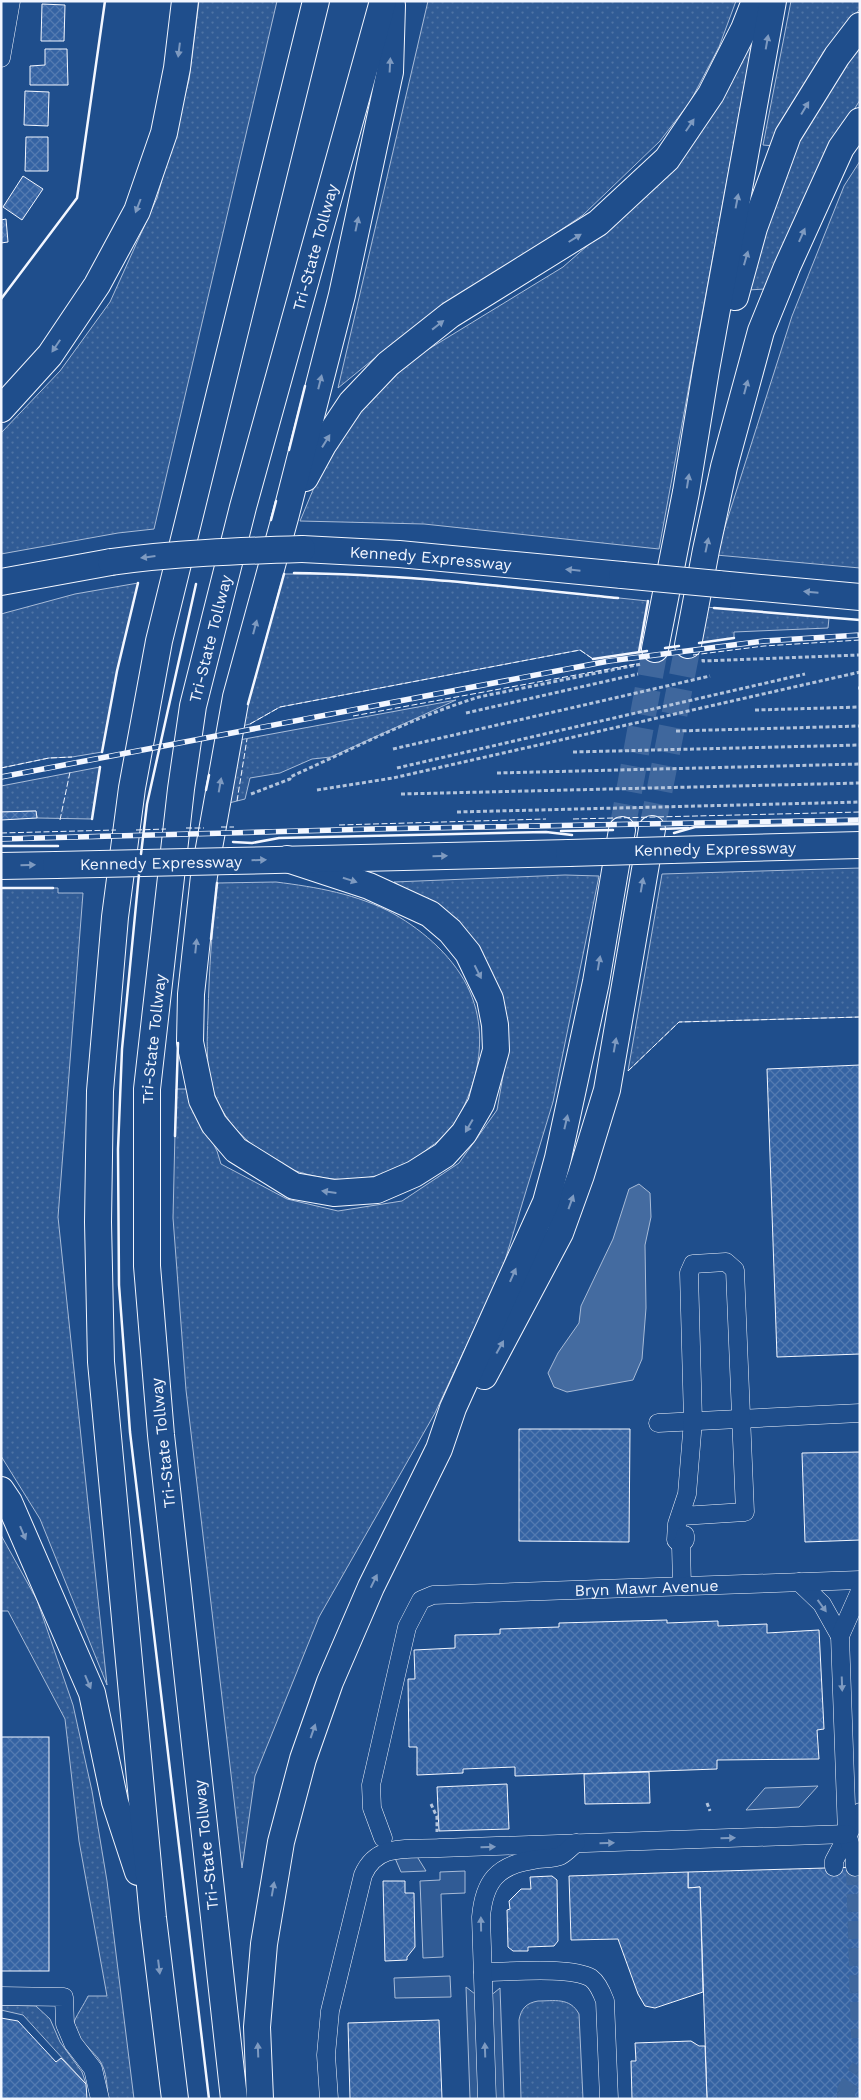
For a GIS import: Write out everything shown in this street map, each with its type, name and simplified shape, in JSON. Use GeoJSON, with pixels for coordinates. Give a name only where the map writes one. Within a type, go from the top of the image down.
{"type":"FeatureCollection","features":[{"type":"Feature","properties":{"kind":"highway"},"geometry":{"type":"LineString","coordinates":[[1,409],[50,356],[97,285],[137,211],[164,133],[176,68],[185,1]]}},
{"type":"Feature","properties":{"kind":"highway"},"geometry":{"type":"LineString","coordinates":[[176,2099],[153,1918],[101,1362],[98,1222],[100,1091],[114,917],[132,788],[159,641],[316,1]]}},
{"type":"Feature","properties":{"kind":"highway","name":"Tri-State Tollway"},"geometry":{"type":"LineString","coordinates":[[234,2099],[159,1415],[147,1266],[147,1089],[181,789],[193,706],[243,507],[383,1]]}},
{"type":"Feature","properties":{"kind":"highway"},"geometry":{"type":"LineString","coordinates":[[287,859],[369,886],[430,914],[450,932],[468,953],[490,999],[495,1025],[496,1050],[481,1104],[464,1133],[444,1155],[422,1170],[377,1190],[334,1193],[294,1186],[236,1150],[214,1124],[202,1100],[190,1042],[190,994],[204,876],[236,697],[286,514],[342,296],[390,72],[392,1]]}},
{"type":"Feature","properties":{"kind":"highway"},"geometry":{"type":"LineString","coordinates":[[286,514],[323,445],[350,403],[388,364],[450,315],[598,223],[667,159],[711,94],[744,28],[755,1]]}},
{"type":"Feature","properties":{"kind":"highway"},"geometry":{"type":"LineString","coordinates":[[651,656],[686,492],[706,370],[773,1]]}},
{"type":"Feature","properties":{"kind":"highway"},"geometry":{"type":"LineString","coordinates":[[706,370],[734,301],[754,228],[788,135],[836,56],[860,26]]}},
{"type":"Feature","properties":{"kind":"highway"},"geometry":{"type":"LineString","coordinates":[[696,650],[706,550],[724,467],[761,331],[787,267],[841,148],[860,121]]}},
{"type":"Feature","properties":{"kind":"highway","name":"Kennedy Expressway"},"geometry":{"type":"LineString","coordinates":[[1,582],[57,570],[111,562],[203,552],[302,549],[399,554],[860,596]]}},
{"type":"Feature","properties":{"kind":"highway"},"geometry":{"type":"LineString","coordinates":[[1,589],[57,570]]}},
{"type":"Feature","properties":{"kind":"highway"},"geometry":{"type":"LineString","coordinates":[[439,1449],[464,1413],[514,1322],[560,1233],[581,1175],[607,1090],[652,829]]}},
{"type":"Feature","properties":{"kind":"highway"},"geometry":{"type":"LineString","coordinates":[[260,2099],[257,2027],[264,1944],[281,1842],[303,1759],[330,1682],[371,1587],[439,1449],[453,1408],[546,1202],[558,1158],[596,982],[622,830]]}},
{"type":"Feature","properties":{"kind":"highway","name":"Kennedy Expressway"},"geometry":{"type":"LineString","coordinates":[[1,866],[860,845]]}},
{"type":"Feature","properties":{"kind":"highway"},"geometry":{"type":"LineString","coordinates":[[719,849],[779,859],[860,857]]}},
{"type":"Feature","properties":{"kind":"highway"},"geometry":{"type":"LineString","coordinates":[[1,1490],[9,1502],[92,1693],[115,1802],[153,1918]]}},
{"type":"Feature","properties":{"kind":"street"},"geometry":{"type":"LineString","coordinates":[[1,58],[11,1]]}},
{"type":"Feature","properties":{"kind":"street"},"geometry":{"type":"LineString","coordinates":[[681,1516],[745,1512],[735,1270],[726,1262],[693,1264],[689,1273],[693,1421],[687,1494],[681,1516],[684,1524],[684,1540],[681,1545],[682,1586]]}},
{"type":"Feature","properties":{"kind":"street"},"geometry":{"type":"LineString","coordinates":[[658,1423],[860,1413]]}},
{"type":"Feature","properties":{"kind":"street","name":"Bryn Mawr Avenue"},"geometry":{"type":"LineString","coordinates":[[383,1838],[372,1808],[371,1785],[407,1627],[421,1600],[433,1595],[860,1580]]}},
{"type":"Feature","properties":{"kind":"street"},"geometry":{"type":"LineString","coordinates":[[799,1582],[822,1604],[840,1636]]}},
{"type":"Feature","properties":{"kind":"street"},"geometry":{"type":"LineString","coordinates":[[855,1867],[855,1859],[847,1834],[840,1636],[860,1591]]}},
{"type":"Feature","properties":{"kind":"street"},"geometry":{"type":"LineString","coordinates":[[834,1867],[834,1861],[860,1812]]}},
{"type":"Feature","properties":{"kind":"street"},"geometry":{"type":"LineString","coordinates":[[329,2099],[326,2056],[330,2011],[363,1875],[368,1863],[383,1852],[438,1841],[576,1844],[847,1834]]}},
{"type":"Feature","properties":{"kind":"street"},"geometry":{"type":"LineString","coordinates":[[487,2099],[481,1917],[483,1900],[489,1885],[499,1871],[516,1862],[560,1856],[576,1844]]}},
{"type":"Feature","properties":{"kind":"street"},"geometry":{"type":"LineString","coordinates":[[483,1972],[572,1972],[592,1978],[600,1989],[605,2001],[609,2099]]}},
{"type":"Feature","properties":{"kind":"street"},"geometry":{"type":"LineString","coordinates":[[1,1996],[64,1997],[65,2024],[73,2043],[93,2069],[100,2099]]}},
{"type":"Feature","properties":{"kind":"path"},"geometry":{"type":"LineString","coordinates":[[696,650],[703,661],[860,655]]}},
{"type":"Feature","properties":{"kind":"path"},"geometry":{"type":"LineString","coordinates":[[251,794],[290,779],[361,745],[458,703],[651,656]]}},
{"type":"Feature","properties":{"kind":"path"},"geometry":{"type":"LineString","coordinates":[[317,790],[393,778],[860,672]]}},
{"type":"Feature","properties":{"kind":"path"},"geometry":{"type":"LineString","coordinates":[[466,713],[638,674]]}},
{"type":"Feature","properties":{"kind":"path"},"geometry":{"type":"LineString","coordinates":[[397,768],[805,674]]}},
{"type":"Feature","properties":{"kind":"path"},"geometry":{"type":"LineString","coordinates":[[393,749],[710,676]]}},
{"type":"Feature","properties":{"kind":"path"},"geometry":{"type":"LineString","coordinates":[[755,710],[860,707]]}},
{"type":"Feature","properties":{"kind":"path"},"geometry":{"type":"LineString","coordinates":[[676,731],[860,726]]}},
{"type":"Feature","properties":{"kind":"path"},"geometry":{"type":"LineString","coordinates":[[573,752],[860,745]]}},
{"type":"Feature","properties":{"kind":"path"},"geometry":{"type":"LineString","coordinates":[[497,772],[860,764]]}},
{"type":"Feature","properties":{"kind":"path"},"geometry":{"type":"LineString","coordinates":[[401,794],[860,783]]}},
{"type":"Feature","properties":{"kind":"path"},"geometry":{"type":"LineString","coordinates":[[457,812],[860,802]]}},
{"type":"Feature","properties":{"kind":"path"},"geometry":{"type":"LineString","coordinates":[[708,1803],[710,1811]]}},
{"type":"Feature","properties":{"kind":"path"},"geometry":{"type":"LineString","coordinates":[[432,1804],[437,1817],[438,1841]]}},
{"type":"Feature","properties":{"kind":"shaded area"},"geometry":{"type":"Polygon","coordinates":[[[199,1],[277,1],[154,529],[118,533],[1,554],[1,433],[60,371],[110,302],[157,198],[189,80],[199,1]]]}},
{"type":"Feature","properties":{"kind":"shaded area"},"geometry":{"type":"Polygon","coordinates":[[[428,1],[736,1],[719,47],[690,102],[660,141],[583,215],[397,340],[338,388],[428,1]]]}},
{"type":"Feature","properties":{"kind":"shaded area"},"geometry":{"type":"Polygon","coordinates":[[[791,1],[860,1],[860,9],[845,26],[774,146],[763,145],[791,1]]]}},
{"type":"Feature","properties":{"kind":"shaded area"},"geometry":{"type":"Polygon","coordinates":[[[860,42],[860,100],[834,142],[765,289],[748,290],[775,204],[794,153],[824,96],[860,42]]]}},
{"type":"Feature","properties":{"kind":"shaded area"},"geometry":{"type":"Polygon","coordinates":[[[746,43],[752,44],[659,549],[424,524],[300,521],[328,454],[358,412],[414,358],[563,267],[665,178],[746,43]]]}},
{"type":"Feature","properties":{"kind":"shaded area"},"geometry":{"type":"Polygon","coordinates":[[[860,161],[860,568],[716,555],[792,316],[844,186],[860,161]]]}},
{"type":"Feature","properties":{"kind":"shaded area"},"geometry":{"type":"Polygon","coordinates":[[[284,574],[343,574],[465,582],[648,601],[639,652],[593,659],[580,650],[280,707],[250,724],[242,726],[284,574]]]}},
{"type":"Feature","properties":{"kind":"shaded area"},"geometry":{"type":"Polygon","coordinates":[[[138,583],[117,671],[102,752],[72,757],[49,758],[1,768],[1,614],[75,594],[138,583]]]}},
{"type":"Feature","properties":{"kind":"shaded area"},"geometry":{"type":"Polygon","coordinates":[[[706,607],[829,618],[828,628],[734,632],[734,638],[701,643],[706,607]]]}},
{"type":"Feature","properties":{"kind":"shaded area"},"geometry":{"type":"Polygon","coordinates":[[[456,700],[331,757],[312,759],[280,773],[250,778],[245,799],[229,803],[239,740],[456,700]]]}},
{"type":"Feature","properties":{"kind":"shaded area"},"geometry":{"type":"Polygon","coordinates":[[[100,767],[92,819],[37,818],[36,811],[1,812],[1,786],[100,767]]]}},
{"type":"Feature","properties":{"kind":"shaded area"},"geometry":{"type":"Polygon","coordinates":[[[860,868],[860,1017],[679,1022],[628,1071],[662,874],[860,868]]]}},
{"type":"Feature","properties":{"kind":"shaded area"},"geometry":{"type":"Polygon","coordinates":[[[565,875],[599,876],[553,1102],[503,1267],[435,1413],[319,1617],[255,1776],[242,1868],[186,1390],[173,1218],[176,1089],[186,1089],[217,1151],[221,1164],[287,1199],[338,1211],[402,1201],[459,1163],[497,1110],[504,1070],[505,1031],[428,904],[394,882],[565,875]]]}},
{"type":"Feature","properties":{"kind":"shaded area"},"geometry":{"type":"Polygon","coordinates":[[[276,882],[306,886],[351,896],[394,914],[428,937],[448,957],[470,992],[477,1015],[480,1039],[478,1063],[465,1105],[455,1122],[441,1139],[400,1167],[368,1178],[352,1179],[317,1177],[299,1172],[274,1161],[250,1143],[230,1122],[216,1098],[208,1068],[207,1047],[210,966],[217,883],[276,882]]]}},
{"type":"Feature","properties":{"kind":"shaded area"},"geometry":{"type":"Polygon","coordinates":[[[1,888],[58,888],[58,893],[83,893],[58,1217],[107,1685],[40,1519],[1,1456],[1,888]]]}},
{"type":"Feature","properties":{"kind":"shaded area"},"geometry":{"type":"Polygon","coordinates":[[[639,1184],[650,1193],[651,1217],[645,1245],[646,1308],[642,1359],[633,1380],[567,1392],[554,1387],[548,1373],[558,1353],[579,1323],[581,1306],[613,1239],[629,1189],[639,1184]]]}},
{"type":"Feature","properties":{"kind":"shaded area"},"geometry":{"type":"Polygon","coordinates":[[[1,1535],[37,1600],[73,1705],[92,1791],[107,1881],[134,2099],[108,2099],[106,2079],[102,2065],[80,2038],[75,2028],[74,2021],[88,1996],[107,1996],[79,1841],[65,1719],[8,1611],[1,1611],[1,1535]]]}},
{"type":"Feature","properties":{"kind":"shaded area"},"geometry":{"type":"Polygon","coordinates":[[[818,1786],[799,1807],[746,1810],[765,1788],[818,1786]]]}},
{"type":"Feature","properties":{"kind":"shaded area"},"geometry":{"type":"Polygon","coordinates":[[[413,1850],[426,1871],[401,1872],[392,1851],[413,1850]]]}},
{"type":"Feature","properties":{"kind":"shaded area"},"geometry":{"type":"Polygon","coordinates":[[[465,1871],[465,1893],[441,1894],[443,1957],[423,1958],[420,1881],[440,1880],[440,1872],[465,1871]]]}},
{"type":"Feature","properties":{"kind":"shaded area"},"geometry":{"type":"Polygon","coordinates":[[[450,1976],[451,1997],[395,1998],[394,1978],[450,1976]]]}},
{"type":"Feature","properties":{"kind":"shaded area"},"geometry":{"type":"Polygon","coordinates":[[[466,1987],[484,2001],[500,1988],[504,2099],[470,2099],[466,1987]]]}},
{"type":"Feature","properties":{"kind":"shaded area"},"geometry":{"type":"Polygon","coordinates":[[[538,2001],[566,2002],[579,2014],[583,2099],[521,2099],[519,2020],[525,2007],[530,2003],[538,2001]]]}},
{"type":"Feature","properties":{"kind":"shaded area"},"geometry":{"type":"Polygon","coordinates":[[[1,2005],[36,2006],[50,2019],[60,2042],[82,2072],[86,2084],[23,2015],[1,2010],[1,2005]]]}},
{"type":"Feature","properties":{"kind":"building"},"geometry":{"type":"Polygon","coordinates":[[[42,4],[65,5],[64,41],[41,41],[42,4]]]}},
{"type":"Feature","properties":{"kind":"building"},"geometry":{"type":"Polygon","coordinates":[[[45,49],[67,49],[68,85],[30,85],[30,66],[45,65],[45,49]]]}},
{"type":"Feature","properties":{"kind":"building"},"geometry":{"type":"Polygon","coordinates":[[[25,91],[49,92],[48,126],[24,125],[25,91]]]}},
{"type":"Feature","properties":{"kind":"building"},"geometry":{"type":"Polygon","coordinates":[[[26,137],[48,137],[48,171],[25,171],[26,137]]]}},
{"type":"Feature","properties":{"kind":"building"},"geometry":{"type":"Polygon","coordinates":[[[23,176],[43,189],[22,220],[3,207],[23,176]]]}},
{"type":"Feature","properties":{"kind":"building"},"geometry":{"type":"Polygon","coordinates":[[[6,219],[8,242],[1,243],[1,220],[6,219]]]}},
{"type":"Feature","properties":{"kind":"building"},"geometry":{"type":"Polygon","coordinates":[[[36,811],[37,818],[1,820],[1,812],[36,811]]]}},
{"type":"Feature","properties":{"kind":"building"},"geometry":{"type":"Polygon","coordinates":[[[860,1065],[860,1354],[777,1357],[767,1069],[860,1065]]]}},
{"type":"Feature","properties":{"kind":"building"},"geometry":{"type":"Polygon","coordinates":[[[519,1429],[630,1429],[629,1542],[519,1541],[519,1429]]]}},
{"type":"Feature","properties":{"kind":"building"},"geometry":{"type":"Polygon","coordinates":[[[860,1452],[860,1540],[805,1542],[802,1453],[860,1452]]]}},
{"type":"Feature","properties":{"kind":"building"},"geometry":{"type":"Polygon","coordinates":[[[667,1620],[667,1623],[718,1621],[718,1626],[767,1624],[767,1633],[819,1630],[824,1729],[817,1730],[819,1759],[717,1760],[717,1769],[515,1776],[515,1767],[463,1769],[463,1773],[417,1775],[417,1747],[409,1747],[408,1679],[415,1679],[414,1650],[455,1648],[455,1635],[500,1634],[500,1629],[559,1627],[559,1623],[667,1620]]]}},
{"type":"Feature","properties":{"kind":"building"},"geometry":{"type":"Polygon","coordinates":[[[1,1737],[49,1737],[49,1971],[1,1971],[1,1737]]]}},
{"type":"Feature","properties":{"kind":"building"},"geometry":{"type":"Polygon","coordinates":[[[649,1772],[650,1803],[585,1804],[584,1774],[649,1772]]]}},
{"type":"Feature","properties":{"kind":"building"},"geometry":{"type":"Polygon","coordinates":[[[507,1784],[509,1829],[439,1831],[437,1787],[507,1784]]]}},
{"type":"Feature","properties":{"kind":"building"},"geometry":{"type":"Polygon","coordinates":[[[860,1867],[860,2099],[707,2099],[700,1887],[688,1888],[688,1872],[860,1867]]]}},
{"type":"Feature","properties":{"kind":"building"},"geometry":{"type":"Polygon","coordinates":[[[688,1872],[688,1888],[700,1887],[703,1992],[655,2008],[645,2006],[638,1994],[618,1939],[571,1940],[569,1876],[688,1872]]]}},
{"type":"Feature","properties":{"kind":"building"},"geometry":{"type":"Polygon","coordinates":[[[552,1876],[557,1880],[558,1941],[554,1946],[528,1947],[528,1951],[513,1951],[508,1947],[507,1910],[510,1909],[509,1901],[521,1889],[531,1889],[530,1877],[552,1876]]]}},
{"type":"Feature","properties":{"kind":"building"},"geometry":{"type":"Polygon","coordinates":[[[383,1881],[405,1881],[405,1893],[414,1893],[415,1947],[407,1957],[407,1960],[385,1961],[383,1881]]]}},
{"type":"Feature","properties":{"kind":"building"},"geometry":{"type":"Polygon","coordinates":[[[1,2018],[18,2021],[56,2062],[61,2058],[86,2084],[87,2099],[1,2099],[1,2018]]]}},
{"type":"Feature","properties":{"kind":"building"},"geometry":{"type":"Polygon","coordinates":[[[439,2020],[442,2099],[350,2099],[348,2023],[439,2020]]]}},
{"type":"Feature","properties":{"kind":"building"},"geometry":{"type":"Polygon","coordinates":[[[691,2041],[699,2046],[705,2046],[707,2099],[632,2099],[631,2061],[636,2061],[635,2043],[691,2041]]]}},
{"type":"Feature","properties":{"kind":"tunnel"},"geometry":{"type":"LineString","coordinates":[[652,829],[688,645]]}},
{"type":"Feature","properties":{"kind":"tunnel"},"geometry":{"type":"LineString","coordinates":[[622,830],[655,649]]}},
{"type":"Feature","properties":{"kind":"tunnel"},"geometry":{"type":"LineString","coordinates":[[855,1867],[860,2038]]}},
{"type":"Feature","properties":{"kind":"tunnel"},"geometry":{"type":"LineString","coordinates":[[846,2099],[846,2090],[860,2067]]}},
{"type":"Feature","properties":{"kind":"railway"},"geometry":{"type":"LineString","coordinates":[[1,777],[609,661],[764,641],[860,635]]}},
{"type":"Feature","properties":{"kind":"railway"},"geometry":{"type":"LineString","coordinates":[[1,839],[373,829],[860,820]]}},
{"type":"Feature","properties":{"kind":"fence"},"geometry":{"type":"LineString","coordinates":[[693,655],[764,646],[860,640]]}},
{"type":"Feature","properties":{"kind":"fence"},"geometry":{"type":"LineString","coordinates":[[250,724],[280,707],[580,650],[593,659]]}},
{"type":"Feature","properties":{"kind":"fence"},"geometry":{"type":"LineString","coordinates":[[353,716],[636,664]]}},
{"type":"Feature","properties":{"kind":"fence"},"geometry":{"type":"LineString","coordinates":[[237,801],[247,739]]}},
{"type":"Feature","properties":{"kind":"fence"},"geometry":{"type":"LineString","coordinates":[[1,768],[49,758],[72,757]]}},
{"type":"Feature","properties":{"kind":"fence"},"geometry":{"type":"LineString","coordinates":[[60,820],[70,772]]}},
{"type":"Feature","properties":{"kind":"fence"},"geometry":{"type":"LineString","coordinates":[[573,819],[860,812]]}},
{"type":"Feature","properties":{"kind":"fence"},"geometry":{"type":"LineString","coordinates":[[339,825],[546,819]]}},
{"type":"Feature","properties":{"kind":"fence"},"geometry":{"type":"LineString","coordinates":[[221,827],[234,827]]}},
{"type":"Feature","properties":{"kind":"fence"},"geometry":{"type":"LineString","coordinates":[[186,828],[204,828]]}},
{"type":"Feature","properties":{"kind":"fence"},"geometry":{"type":"LineString","coordinates":[[136,830],[166,829]]}},
{"type":"Feature","properties":{"kind":"fence"},"geometry":{"type":"LineString","coordinates":[[1,833],[116,830]]}},
{"type":"Feature","properties":{"kind":"fence"},"geometry":{"type":"LineString","coordinates":[[628,1071],[679,1022],[860,1017]]}},
{"type":"Feature","properties":{"kind":"wall"},"geometry":{"type":"LineString","coordinates":[[1,299],[77,198],[105,1]]}},
{"type":"Feature","properties":{"kind":"wall"},"geometry":{"type":"LineString","coordinates":[[289,450],[305,386]]}},
{"type":"Feature","properties":{"kind":"wall"},"geometry":{"type":"LineString","coordinates":[[271,520],[276,501]]}},
{"type":"Feature","properties":{"kind":"wall"},"geometry":{"type":"LineString","coordinates":[[294,573],[416,578],[618,598]]}},
{"type":"Feature","properties":{"kind":"wall"},"geometry":{"type":"LineString","coordinates":[[248,704],[284,574]]}},
{"type":"Feature","properties":{"kind":"wall"},"geometry":{"type":"LineString","coordinates":[[102,752],[117,671],[138,583]]}},
{"type":"Feature","properties":{"kind":"wall"},"geometry":{"type":"LineString","coordinates":[[141,854],[147,804],[196,584]]}},
{"type":"Feature","properties":{"kind":"wall"},"geometry":{"type":"LineString","coordinates":[[639,652],[648,601]]}},
{"type":"Feature","properties":{"kind":"wall"},"geometry":{"type":"LineString","coordinates":[[714,608],[860,620]]}},
{"type":"Feature","properties":{"kind":"wall"},"geometry":{"type":"LineString","coordinates":[[699,643],[734,638]]}},
{"type":"Feature","properties":{"kind":"wall"},"geometry":{"type":"LineString","coordinates":[[665,648],[679,646]]}},
{"type":"Feature","properties":{"kind":"wall"},"geometry":{"type":"LineString","coordinates":[[593,659],[647,651]]}},
{"type":"Feature","properties":{"kind":"wall"},"geometry":{"type":"LineString","coordinates":[[92,819],[100,767]]}},
{"type":"Feature","properties":{"kind":"wall"},"geometry":{"type":"LineString","coordinates":[[206,790],[209,775]]}},
{"type":"Feature","properties":{"kind":"wall"},"geometry":{"type":"LineString","coordinates":[[674,833],[695,827],[860,824]]}},
{"type":"Feature","properties":{"kind":"wall"},"geometry":{"type":"LineString","coordinates":[[661,829],[688,828]]}},
{"type":"Feature","properties":{"kind":"wall"},"geometry":{"type":"LineString","coordinates":[[561,831],[613,830]]}},
{"type":"Feature","properties":{"kind":"wall"},"geometry":{"type":"LineString","coordinates":[[233,842],[252,843],[279,838],[546,832],[572,835]]}},
{"type":"Feature","properties":{"kind":"wall"},"geometry":{"type":"LineString","coordinates":[[1,846],[58,846]]}},
{"type":"Feature","properties":{"kind":"wall"},"geometry":{"type":"LineString","coordinates":[[139,874],[122,1049],[118,1149],[119,1285],[130,1432],[209,2099]]}},
{"type":"Feature","properties":{"kind":"wall"},"geometry":{"type":"LineString","coordinates":[[211,939],[217,883]]}},
{"type":"Feature","properties":{"kind":"wall"},"geometry":{"type":"LineString","coordinates":[[1,888],[53,888]]}},
{"type":"Feature","properties":{"kind":"wall"},"geometry":{"type":"LineString","coordinates":[[175,1136],[178,1043]]}}]}
